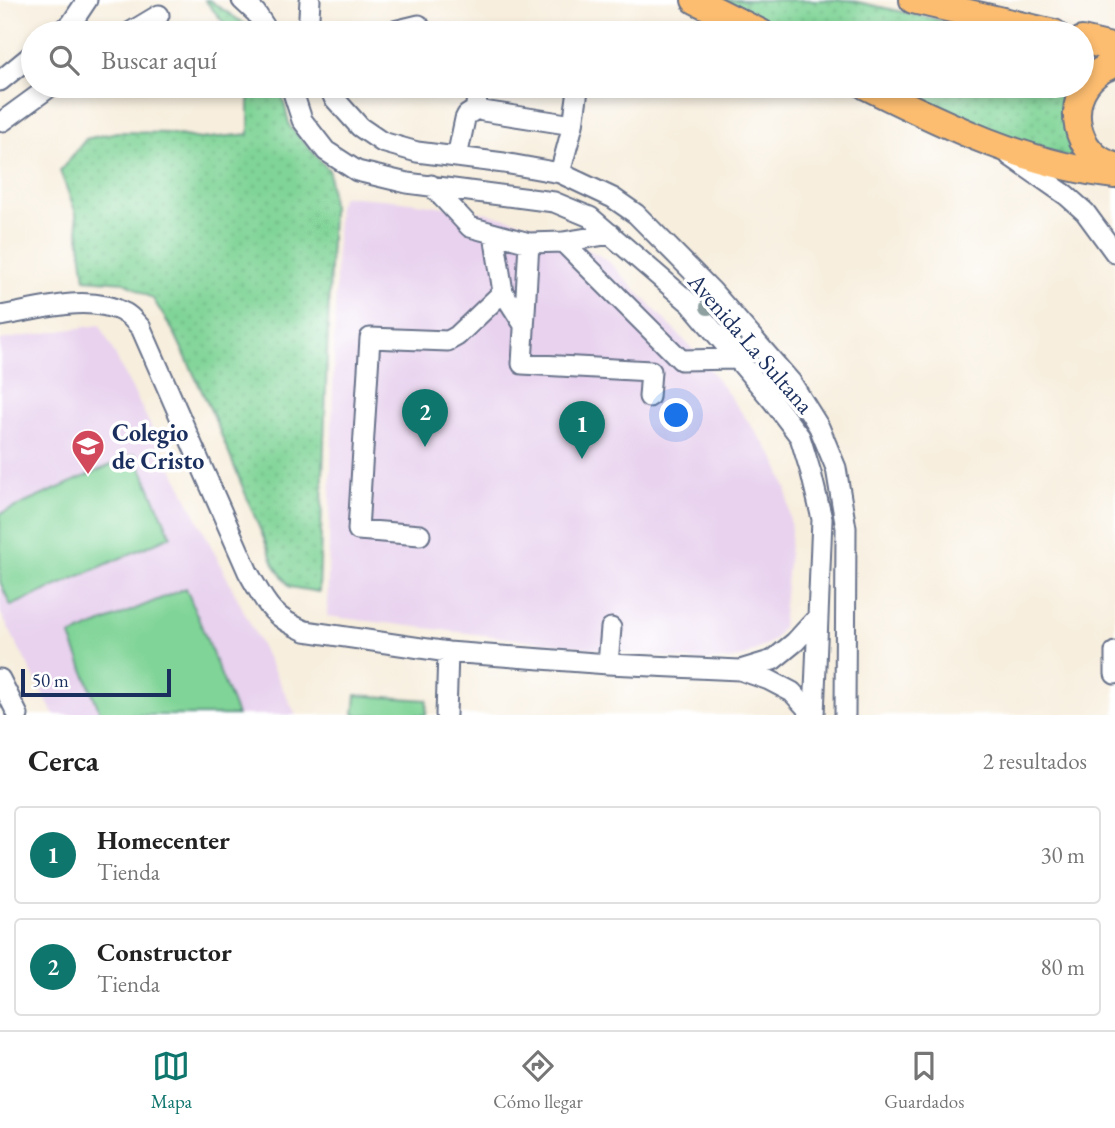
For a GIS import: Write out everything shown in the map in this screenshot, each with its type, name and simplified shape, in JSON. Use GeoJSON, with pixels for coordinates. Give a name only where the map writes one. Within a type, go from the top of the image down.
{"type":"FeatureCollection","features":[{"type":"Feature","properties":{"kind":"main road"},"geometry":{"type":"LineString","coordinates":[[695,0],[737,21]]}},
{"type":"Feature","properties":{"kind":"main road"},"geometry":{"type":"LineString","coordinates":[[913,0],[954,4],[1013,21]]}},
{"type":"Feature","properties":{"kind":"main road"},"geometry":{"type":"LineString","coordinates":[[1094,43],[1115,48]]}},
{"type":"Feature","properties":{"kind":"main road"},"geometry":{"type":"LineString","coordinates":[[1094,75],[1115,64]]}},
{"type":"Feature","properties":{"kind":"main road"},"geometry":{"type":"LineString","coordinates":[[892,98],[994,146],[1096,173],[1115,175]]}},
{"type":"Feature","properties":{"kind":"main road"},"geometry":{"type":"LineString","coordinates":[[1081,98],[1076,117],[1080,138],[1093,156],[1115,166]]}},
{"type":"Feature","properties":{"kind":"street"},"geometry":{"type":"LineString","coordinates":[[75,21],[87,0]]}},
{"type":"Feature","properties":{"kind":"street"},"geometry":{"type":"LineString","coordinates":[[242,0],[261,21]]}},
{"type":"Feature","properties":{"kind":"street"},"geometry":{"type":"LineString","coordinates":[[309,21],[310,0]]}},
{"type":"Feature","properties":{"kind":"street"},"geometry":{"type":"LineString","coordinates":[[149,21],[159,15]]}},
{"type":"Feature","properties":{"kind":"street"},"geometry":{"type":"LineString","coordinates":[[0,80],[21,63]]}},
{"type":"Feature","properties":{"kind":"street"},"geometry":{"type":"LineString","coordinates":[[3,121],[35,98]]}},
{"type":"Feature","properties":{"kind":"street","name":"Avenida La Sultana"},"geometry":{"type":"LineString","coordinates":[[295,98],[302,120],[326,151],[357,171],[407,183],[554,202],[590,217],[691,304],[738,359],[800,437],[822,519],[814,715]]}},
{"type":"Feature","properties":{"kind":"street","name":"Avenida La Sultana"},"geometry":{"type":"LineString","coordinates":[[334,98],[360,127],[382,142],[417,152],[560,173],[613,198],[636,214],[712,291],[791,382],[819,427],[836,468],[846,528],[845,715]]}},
{"type":"Feature","properties":{"kind":"street"},"geometry":{"type":"LineString","coordinates":[[477,98],[478,108]]}},
{"type":"Feature","properties":{"kind":"street"},"geometry":{"type":"LineString","coordinates":[[560,173],[573,125],[577,98]]}},
{"type":"Feature","properties":{"kind":"street"},"geometry":{"type":"LineString","coordinates":[[457,157],[465,119],[478,108],[573,125]]}},
{"type":"Feature","properties":{"kind":"street"},"geometry":{"type":"LineString","coordinates":[[994,146],[1066,195],[1085,212],[1115,253]]}},
{"type":"Feature","properties":{"kind":"street"},"geometry":{"type":"LineString","coordinates":[[431,185],[470,227],[529,243],[564,242],[611,234]]}},
{"type":"Feature","properties":{"kind":"street"},"geometry":{"type":"LineString","coordinates":[[494,233],[503,292],[524,325]]}},
{"type":"Feature","properties":{"kind":"street"},"geometry":{"type":"LineString","coordinates":[[564,242],[681,360],[738,359]]}},
{"type":"Feature","properties":{"kind":"street"},"geometry":{"type":"LineString","coordinates":[[529,243],[522,364],[651,371],[649,397]]}},
{"type":"Feature","properties":{"kind":"street"},"geometry":{"type":"LineString","coordinates":[[420,535],[358,530],[370,338],[448,341],[457,336],[503,292]]}},
{"type":"Feature","properties":{"kind":"street"},"geometry":{"type":"LineString","coordinates":[[0,316],[65,305],[105,305],[127,313],[141,328],[248,572],[270,610],[285,622],[304,631],[448,652],[608,664],[740,670],[792,692],[814,715]]}},
{"type":"Feature","properties":{"kind":"street"},"geometry":{"type":"LineString","coordinates":[[740,670],[774,660],[817,618]]}},
{"type":"Feature","properties":{"kind":"street"},"geometry":{"type":"LineString","coordinates":[[608,664],[611,628]]}},
{"type":"Feature","properties":{"kind":"street"},"geometry":{"type":"LineString","coordinates":[[446,715],[448,652]]}},
{"type":"Feature","properties":{"kind":"street"},"geometry":{"type":"LineString","coordinates":[[1115,652],[1115,674]]}},
{"type":"Feature","properties":{"kind":"street"},"geometry":{"type":"LineString","coordinates":[[0,679],[12,711]]}},
{"type":"Feature","properties":{"kind":"shaded area"},"geometry":{"type":"Polygon","coordinates":[[[342,196],[395,200],[487,213],[543,227],[606,259],[704,361],[774,457],[787,491],[791,532],[782,627],[774,640],[744,657],[698,661],[327,616],[338,206],[342,196]]]}},
{"type":"Feature","properties":{"kind":"shaded area","name":"Colegio de Cristo"},"geometry":{"type":"Polygon","coordinates":[[[100,325],[296,715],[54,715],[0,612],[0,340],[100,325]]]}},
{"type":"Feature","properties":{"kind":"green space"},"geometry":{"type":"Polygon","coordinates":[[[205,0],[240,21],[222,21],[205,0]]]}},
{"type":"Feature","properties":{"kind":"green space"},"geometry":{"type":"Polygon","coordinates":[[[720,0],[849,0],[944,21],[763,21],[720,0]]]}},
{"type":"Feature","properties":{"kind":"green space"},"geometry":{"type":"Polygon","coordinates":[[[249,98],[283,98],[290,127],[329,170],[332,209],[319,592],[290,587],[275,566],[214,417],[175,334],[153,299],[124,282],[85,279],[76,213],[60,171],[86,139],[117,132],[168,133],[200,139],[249,134],[249,98]]]}},
{"type":"Feature","properties":{"kind":"green space"},"geometry":{"type":"Polygon","coordinates":[[[919,98],[1076,98],[1083,162],[989,130],[919,98]]]}},
{"type":"Feature","properties":{"kind":"green space"},"geometry":{"type":"Polygon","coordinates":[[[135,454],[171,536],[11,606],[0,582],[0,514],[135,454]]]}},
{"type":"Feature","properties":{"kind":"green space"},"geometry":{"type":"Polygon","coordinates":[[[186,588],[237,715],[101,715],[70,636],[186,588]]]}},
{"type":"Feature","properties":{"kind":"green space"},"geometry":{"type":"Polygon","coordinates":[[[356,695],[427,700],[426,715],[354,715],[356,695]]]}},
{"type":"Feature","properties":{"kind":"place","name":"Constructor"},"geometry":{"type":"Point","coordinates":[425,447]}},
{"type":"Feature","properties":{"kind":"place","name":"Homecenter"},"geometry":{"type":"Point","coordinates":[582,459]}},
{"type":"Feature","properties":{"kind":"place","name":"Colegio de Cristo"},"geometry":{"type":"Point","coordinates":[88,476]}}]}
